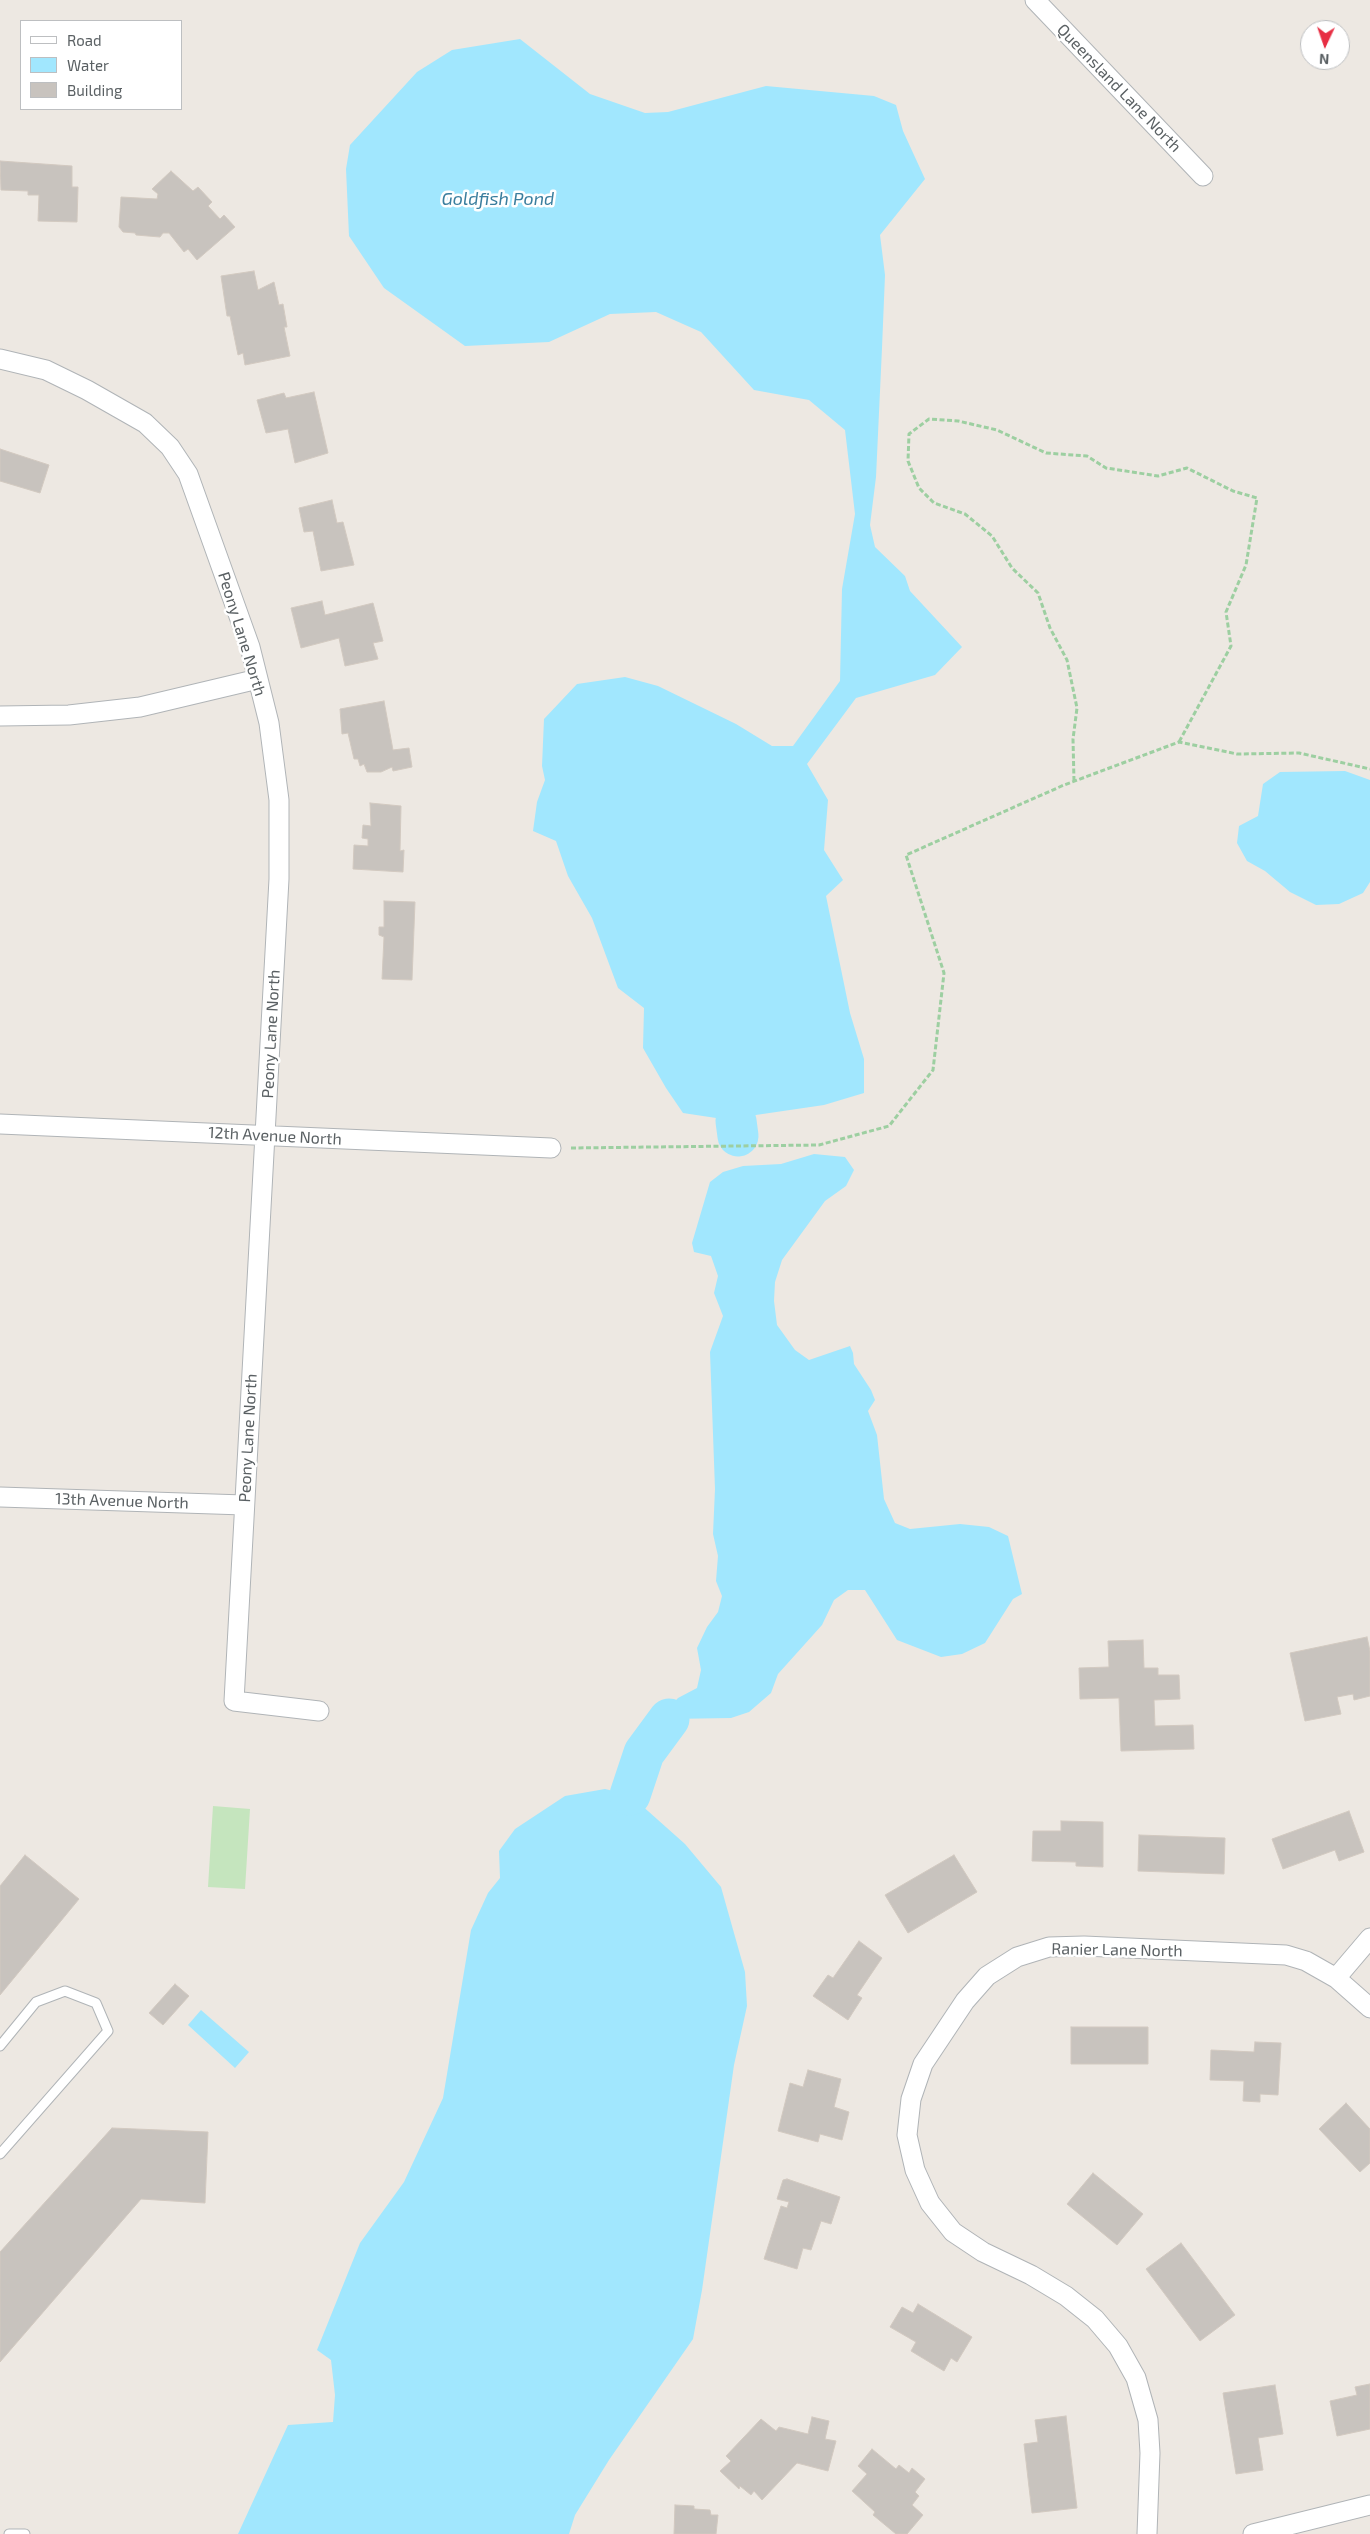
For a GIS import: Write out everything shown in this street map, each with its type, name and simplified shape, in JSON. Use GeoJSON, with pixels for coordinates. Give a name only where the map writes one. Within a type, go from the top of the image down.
{"type":"FeatureCollection","features":[{"type":"Feature","properties":{"kind":"street","name":"Queensland Lane North"},"geometry":{"type":"LineString","coordinates":[[1035,0],[1203,176]]}},
{"type":"Feature","properties":{"kind":"street","name":"Peony Lane North"},"geometry":{"type":"LineString","coordinates":[[0,358],[46,370],[145,424],[170,447],[188,474],[250,647],[269,723],[279,800],[279,879],[234,1701],[319,1711]]}},
{"type":"Feature","properties":{"kind":"street"},"geometry":{"type":"LineString","coordinates":[[0,716],[69,715],[140,707],[258,679]]}},
{"type":"Feature","properties":{"kind":"street","name":"12th Avenue North"},"geometry":{"type":"LineString","coordinates":[[0,1124],[551,1148]]}},
{"type":"Feature","properties":{"kind":"street","name":"13th Avenue North"},"geometry":{"type":"LineString","coordinates":[[0,1497],[244,1505]]}},
{"type":"Feature","properties":{"kind":"street"},"geometry":{"type":"LineString","coordinates":[[1336,1978],[1370,1938]]}},
{"type":"Feature","properties":{"kind":"street","name":"Ranier Lane North"},"geometry":{"type":"LineString","coordinates":[[1147,2534],[1150,2453],[1148,2420],[1136,2378],[1118,2346],[1095,2319],[1066,2296],[1032,2275],[983,2252],[953,2232],[930,2203],[915,2170],[907,2134],[911,2098],[923,2064],[966,2001],[987,1976],[1017,1957],[1049,1947],[1084,1946],[1286,1955],[1306,1961],[1336,1978],[1370,2008]]}},
{"type":"Feature","properties":{"kind":"street"},"geometry":{"type":"LineString","coordinates":[[1254,2534],[1370,2505]]}},
{"type":"Feature","properties":{"kind":"lane"},"geometry":{"type":"LineString","coordinates":[[0,2046],[36,2002],[65,1991],[96,2003],[108,2031],[0,2154]]}},
{"type":"Feature","properties":{"kind":"lane"},"geometry":{"type":"LineString","coordinates":[[9,2534],[24,2534]]}},
{"type":"Feature","properties":{"kind":"path"},"geometry":{"type":"LineString","coordinates":[[1074,781],[1073,739],[1077,708],[1067,660],[1050,628],[1038,593],[1012,568],[992,536],[965,514],[934,503],[919,488],[908,461],[909,434],[929,419],[958,421],[997,430],[1046,453],[1087,456],[1106,468],[1158,476],[1187,468],[1233,491],[1257,498],[1246,565],[1226,612],[1231,646],[1179,742]]}},
{"type":"Feature","properties":{"kind":"path"},"geometry":{"type":"LineString","coordinates":[[551,1148],[818,1145],[889,1126],[933,1070],[944,973],[906,855],[1074,781],[1179,742],[1237,754],[1299,754],[1370,769]]}},
{"type":"Feature","properties":{"kind":"green space"},"geometry":{"type":"Polygon","coordinates":[[[213,1806],[250,1809],[245,1889],[208,1887],[213,1806]]]}},
{"type":"Feature","properties":{"kind":"water","name":"Goldfish Pond"},"geometry":{"type":"Polygon","coordinates":[[[520,39],[590,94],[645,113],[668,112],[766,86],[874,96],[896,105],[903,131],[925,179],[880,235],[885,275],[876,477],[870,525],[875,547],[905,576],[910,591],[962,647],[935,675],[856,698],[807,764],[828,800],[824,850],[843,880],[826,896],[850,1013],[864,1059],[864,1093],[824,1105],[749,1116],[736,1121],[683,1113],[643,1048],[644,1008],[618,988],[592,918],[568,876],[556,841],[533,831],[537,802],[545,780],[542,766],[544,719],[577,684],[625,677],[658,686],[736,724],[772,746],[793,746],[840,681],[842,589],[855,514],[845,430],[809,400],[754,390],[701,332],[656,312],[610,314],[549,342],[465,346],[384,288],[349,236],[346,169],[350,145],[417,72],[452,50],[520,39]]]}},
{"type":"Feature","properties":{"kind":"water"},"geometry":{"type":"Polygon","coordinates":[[[1345,771],[1370,780],[1370,882],[1363,893],[1339,904],[1316,905],[1290,892],[1265,871],[1247,861],[1237,843],[1239,826],[1258,816],[1263,784],[1280,772],[1345,771]]]}},
{"type":"Feature","properties":{"kind":"water"},"geometry":{"type":"Polygon","coordinates":[[[814,1154],[845,1157],[854,1170],[846,1186],[825,1201],[782,1260],[775,1282],[774,1301],[777,1325],[795,1350],[809,1360],[850,1346],[854,1364],[871,1390],[875,1400],[868,1411],[877,1435],[884,1499],[895,1523],[910,1529],[960,1524],[989,1527],[1008,1536],[1022,1594],[1013,1599],[985,1643],[962,1654],[941,1657],[897,1640],[865,1590],[848,1590],[834,1600],[822,1625],[778,1674],[771,1693],[749,1712],[731,1718],[669,1719],[667,1710],[678,1698],[697,1688],[701,1670],[697,1648],[707,1627],[718,1612],[722,1596],[716,1581],[718,1556],[713,1534],[715,1489],[710,1352],[723,1316],[714,1293],[718,1276],[711,1256],[694,1252],[692,1243],[710,1182],[723,1172],[743,1166],[781,1164],[814,1154]]]}},
{"type":"Feature","properties":{"kind":"water"},"geometry":{"type":"Polygon","coordinates":[[[605,1789],[630,1795],[685,1844],[721,1887],[745,1972],[747,2006],[734,2065],[702,2290],[693,2339],[609,2460],[575,2515],[569,2534],[238,2534],[288,2425],[333,2422],[335,2395],[331,2360],[317,2350],[360,2243],[404,2182],[443,2098],[471,1930],[488,1893],[500,1878],[499,1851],[515,1829],[565,1796],[605,1789]]]}},
{"type":"Feature","properties":{"kind":"water"},"geometry":{"type":"Polygon","coordinates":[[[201,2010],[249,2052],[235,2068],[188,2025],[201,2010]]]}},
{"type":"Feature","properties":{"kind":"building"},"geometry":{"type":"Polygon","coordinates":[[[0,161],[72,166],[72,187],[78,187],[77,222],[38,221],[39,195],[28,195],[28,191],[1,190],[0,161]]]}},
{"type":"Feature","properties":{"kind":"building"},"geometry":{"type":"Polygon","coordinates":[[[171,171],[193,191],[198,187],[212,202],[208,206],[220,219],[224,215],[235,227],[197,260],[188,249],[184,252],[169,233],[163,233],[160,237],[136,235],[135,233],[123,232],[119,227],[121,197],[157,199],[158,194],[152,189],[171,171]]]}},
{"type":"Feature","properties":{"kind":"building"},"geometry":{"type":"Polygon","coordinates":[[[254,271],[258,290],[274,282],[279,305],[283,304],[287,327],[284,327],[290,356],[245,365],[243,353],[238,355],[230,316],[227,316],[221,276],[254,271]]]}},
{"type":"Feature","properties":{"kind":"building"},"geometry":{"type":"Polygon","coordinates":[[[314,392],[328,453],[295,463],[288,429],[266,433],[257,400],[284,393],[286,398],[314,392]]]}},
{"type":"Feature","properties":{"kind":"building"},"geometry":{"type":"Polygon","coordinates":[[[0,449],[49,465],[40,493],[0,481],[0,449]]]}},
{"type":"Feature","properties":{"kind":"building"},"geometry":{"type":"Polygon","coordinates":[[[332,500],[337,523],[343,522],[354,565],[321,571],[313,531],[304,532],[299,508],[332,500]]]}},
{"type":"Feature","properties":{"kind":"building"},"geometry":{"type":"Polygon","coordinates":[[[322,601],[325,615],[373,603],[383,641],[373,643],[378,659],[345,666],[339,638],[301,648],[291,608],[322,601]]]}},
{"type":"Feature","properties":{"kind":"building"},"geometry":{"type":"Polygon","coordinates":[[[384,701],[393,750],[409,748],[412,767],[393,771],[392,767],[381,772],[367,772],[364,764],[360,766],[358,759],[354,759],[348,733],[342,734],[340,709],[384,701]]]}},
{"type":"Feature","properties":{"kind":"building"},"geometry":{"type":"Polygon","coordinates":[[[370,803],[401,806],[400,851],[404,850],[403,872],[353,869],[354,845],[368,846],[368,839],[362,838],[363,825],[371,826],[370,803]]]}},
{"type":"Feature","properties":{"kind":"building"},"geometry":{"type":"Polygon","coordinates":[[[384,901],[415,902],[412,980],[382,979],[384,937],[379,935],[379,927],[384,927],[384,901]]]}},
{"type":"Feature","properties":{"kind":"building"},"geometry":{"type":"Polygon","coordinates":[[[1367,1637],[1370,1651],[1370,1696],[1354,1700],[1353,1694],[1337,1697],[1341,1714],[1305,1721],[1290,1653],[1367,1637]]]}},
{"type":"Feature","properties":{"kind":"building"},"geometry":{"type":"Polygon","coordinates":[[[1143,1640],[1144,1668],[1158,1668],[1158,1675],[1179,1675],[1180,1699],[1154,1700],[1155,1726],[1193,1725],[1194,1749],[1121,1751],[1119,1698],[1080,1699],[1079,1668],[1109,1667],[1108,1641],[1143,1640]]]}},
{"type":"Feature","properties":{"kind":"building"},"geometry":{"type":"Polygon","coordinates":[[[1349,1811],[1364,1852],[1339,1861],[1335,1850],[1283,1869],[1272,1839],[1349,1811]]]}},
{"type":"Feature","properties":{"kind":"building"},"geometry":{"type":"Polygon","coordinates":[[[1061,1821],[1103,1822],[1103,1867],[1076,1866],[1076,1862],[1032,1861],[1033,1831],[1061,1831],[1061,1821]]]}},
{"type":"Feature","properties":{"kind":"building"},"geometry":{"type":"Polygon","coordinates":[[[1139,1835],[1225,1838],[1224,1874],[1138,1871],[1139,1835]]]}},
{"type":"Feature","properties":{"kind":"building"},"geometry":{"type":"Polygon","coordinates":[[[25,1855],[79,1899],[0,1995],[0,1886],[25,1855]]]}},
{"type":"Feature","properties":{"kind":"building"},"geometry":{"type":"Polygon","coordinates":[[[954,1855],[977,1892],[908,1933],[885,1895],[954,1855]]]}},
{"type":"Feature","properties":{"kind":"building"},"geometry":{"type":"Polygon","coordinates":[[[859,1941],[882,1958],[857,1995],[862,1998],[848,2020],[813,1996],[828,1975],[833,1978],[859,1941]]]}},
{"type":"Feature","properties":{"kind":"building"},"geometry":{"type":"Polygon","coordinates":[[[175,1984],[189,1996],[163,2025],[149,2013],[175,1984]]]}},
{"type":"Feature","properties":{"kind":"building"},"geometry":{"type":"Polygon","coordinates":[[[1071,2027],[1148,2027],[1148,2064],[1071,2064],[1071,2027]]]}},
{"type":"Feature","properties":{"kind":"building"},"geometry":{"type":"Polygon","coordinates":[[[1255,2042],[1281,2043],[1278,2095],[1260,2094],[1260,2102],[1243,2101],[1244,2081],[1210,2080],[1211,2050],[1254,2052],[1255,2042]]]}},
{"type":"Feature","properties":{"kind":"building"},"geometry":{"type":"Polygon","coordinates":[[[808,2070],[841,2079],[834,2107],[849,2112],[842,2140],[820,2134],[818,2142],[778,2131],[790,2083],[803,2087],[808,2070]]]}},
{"type":"Feature","properties":{"kind":"building"},"geometry":{"type":"Polygon","coordinates":[[[1346,2103],[1370,2129],[1370,2163],[1360,2172],[1319,2129],[1346,2103]]]}},
{"type":"Feature","properties":{"kind":"building"},"geometry":{"type":"Polygon","coordinates":[[[112,2128],[208,2132],[205,2203],[141,2199],[0,2362],[0,2252],[112,2128]]]}},
{"type":"Feature","properties":{"kind":"building"},"geometry":{"type":"Polygon","coordinates":[[[1093,2173],[1143,2214],[1117,2245],[1067,2204],[1093,2173]]]}},
{"type":"Feature","properties":{"kind":"building"},"geometry":{"type":"Polygon","coordinates":[[[787,2179],[840,2197],[831,2224],[821,2221],[811,2250],[803,2248],[797,2269],[764,2259],[781,2206],[787,2208],[789,2202],[777,2199],[783,2180],[787,2179]]]}},
{"type":"Feature","properties":{"kind":"building"},"geometry":{"type":"Polygon","coordinates":[[[1181,2243],[1235,2315],[1200,2341],[1146,2269],[1181,2243]]]}},
{"type":"Feature","properties":{"kind":"building"},"geometry":{"type":"Polygon","coordinates":[[[918,2304],[972,2337],[957,2362],[951,2358],[944,2371],[911,2351],[916,2342],[890,2327],[902,2307],[913,2313],[918,2304]]]}},
{"type":"Feature","properties":{"kind":"building"},"geometry":{"type":"Polygon","coordinates":[[[1370,2384],[1370,2429],[1337,2436],[1330,2401],[1357,2395],[1355,2387],[1370,2384]]]}},
{"type":"Feature","properties":{"kind":"building"},"geometry":{"type":"Polygon","coordinates":[[[1275,2385],[1283,2434],[1258,2438],[1263,2470],[1236,2474],[1223,2393],[1275,2385]]]}},
{"type":"Feature","properties":{"kind":"building"},"geometry":{"type":"Polygon","coordinates":[[[1066,2416],[1077,2508],[1032,2513],[1024,2444],[1038,2442],[1035,2420],[1066,2416]]]}},
{"type":"Feature","properties":{"kind":"building"},"geometry":{"type":"Polygon","coordinates":[[[812,2417],[829,2421],[825,2439],[836,2441],[828,2471],[797,2463],[762,2500],[754,2491],[751,2495],[740,2486],[739,2489],[720,2471],[731,2461],[726,2456],[761,2419],[776,2431],[779,2427],[808,2434],[812,2417]]]}},
{"type":"Feature","properties":{"kind":"building"},"geometry":{"type":"Polygon","coordinates":[[[872,2449],[896,2469],[899,2465],[909,2473],[912,2468],[925,2479],[915,2492],[919,2496],[912,2505],[923,2515],[907,2534],[896,2534],[873,2515],[875,2512],[852,2491],[867,2474],[858,2466],[872,2449]]]}},
{"type":"Feature","properties":{"kind":"building"},"geometry":{"type":"Polygon","coordinates":[[[675,2505],[694,2506],[694,2509],[710,2510],[711,2515],[718,2515],[716,2534],[674,2534],[675,2505]]]}},
{"type":"Feature","properties":{"kind":"waterway"},"geometry":{"type":"LineString","coordinates":[[736,1121],[738,1136]]}},
{"type":"Feature","properties":{"kind":"waterway"},"geometry":{"type":"LineString","coordinates":[[630,1795],[644,1753],[669,1719]]}}]}
